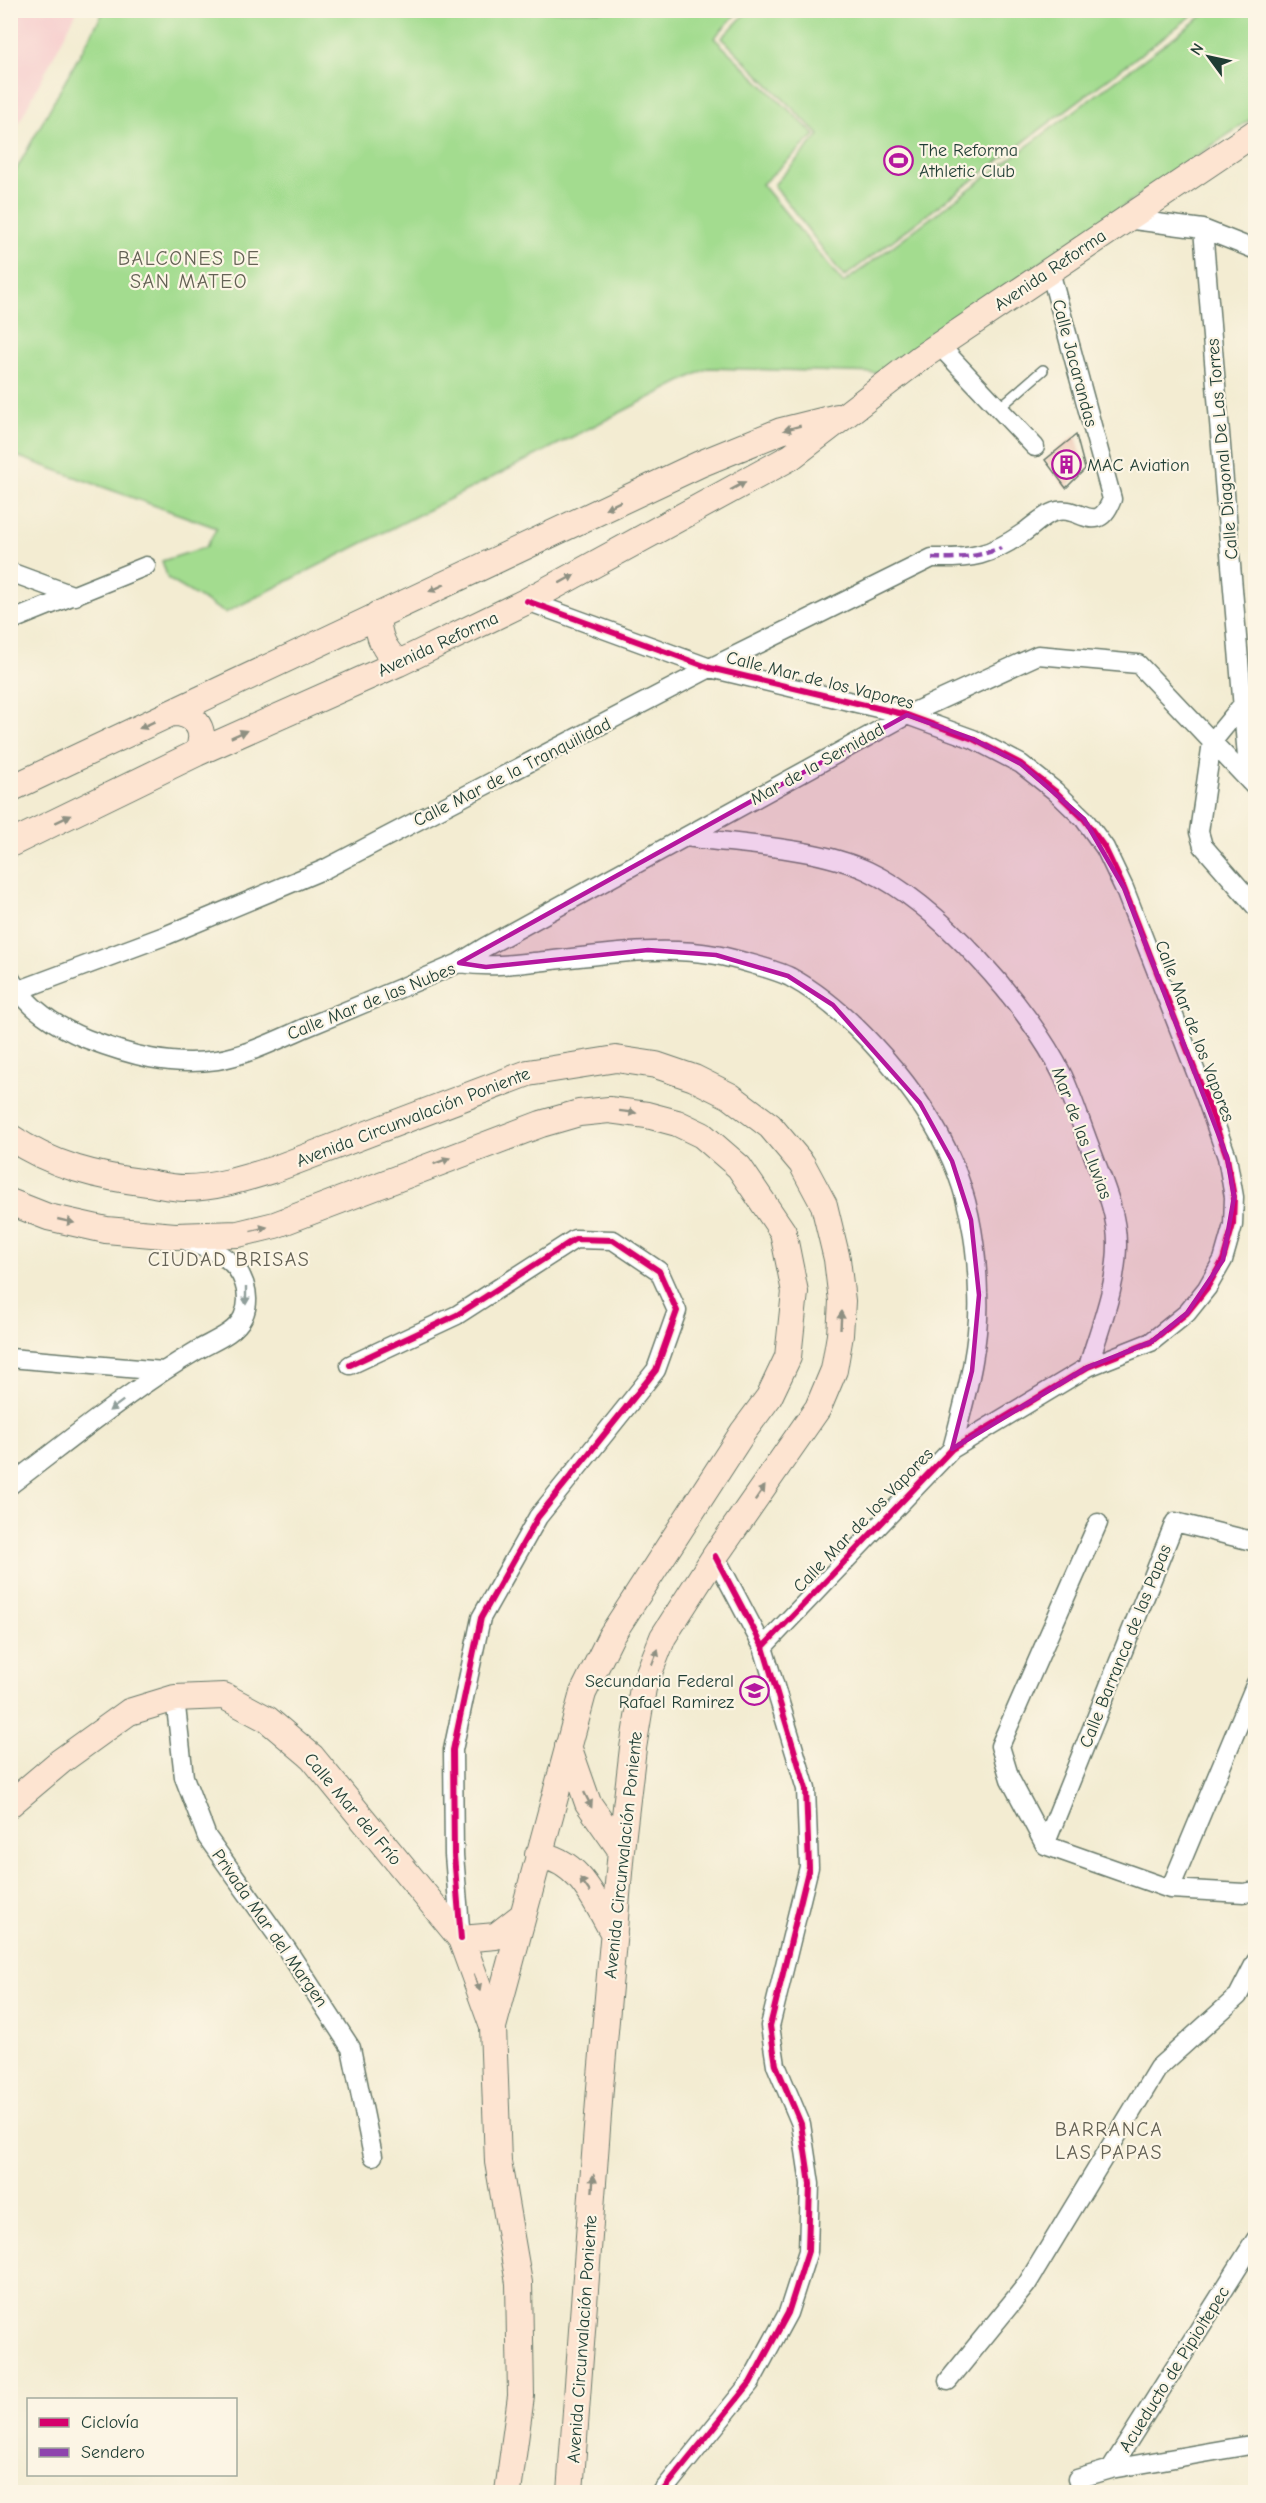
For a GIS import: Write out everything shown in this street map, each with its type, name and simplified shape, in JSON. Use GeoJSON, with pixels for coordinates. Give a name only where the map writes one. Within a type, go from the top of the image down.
{"type":"FeatureCollection","features":[{"type":"Feature","properties":{"kind":"main road","name":"Avenida Reforma"},"geometry":{"type":"LineString","coordinates":[[10,844],[197,753],[399,663],[526,601],[791,457],[939,345],[1256,132]]}},
{"type":"Feature","properties":{"kind":"main road","name":"Avenida Reforma"},"geometry":{"type":"LineString","coordinates":[[10,789],[700,464],[781,431],[849,413]]}},
{"type":"Feature","properties":{"kind":"main road"},"geometry":{"type":"LineString","coordinates":[[377,615],[381,640],[390,656],[399,663]]}},
{"type":"Feature","properties":{"kind":"main road"},"geometry":{"type":"LineString","coordinates":[[172,713],[183,713],[192,717],[199,724],[202,734],[197,753]]}},
{"type":"Feature","properties":{"kind":"main road","name":"Avenida Circunvalación Poniente"},"geometry":{"type":"LineString","coordinates":[[10,1137],[66,1167],[120,1180],[185,1188],[232,1182],[275,1169],[528,1072],[616,1059],[656,1065],[694,1078],[730,1096],[770,1126],[802,1164],[824,1205],[837,1259],[842,1301],[840,1335],[834,1370],[818,1408],[715,1556],[663,1637],[643,1688],[633,1748],[621,1850],[600,2088],[570,2493]]}},
{"type":"Feature","properties":{"kind":"main road"},"geometry":{"type":"LineString","coordinates":[[10,1202],[48,1217],[106,1230],[175,1236],[238,1234],[275,1225],[541,1124],[579,1113],[609,1110],[647,1114],[677,1123],[702,1135],[740,1167],[783,1233],[795,1292],[788,1357],[768,1397],[611,1636],[583,1694],[493,2027],[498,2162],[519,2283],[521,2396],[508,2493]]}},
{"type":"Feature","properties":{"kind":"main road","name":"Calle Mar del Frío"},"geometry":{"type":"LineString","coordinates":[[10,1804],[61,1761],[129,1712],[176,1698],[224,1696],[267,1719],[312,1756],[461,1939],[493,2027]]}},
{"type":"Feature","properties":{"kind":"main road"},"geometry":{"type":"LineString","coordinates":[[568,1746],[588,1803],[621,1850]]}},
{"type":"Feature","properties":{"kind":"main road"},"geometry":{"type":"LineString","coordinates":[[538,1855],[551,1857],[564,1863],[578,1874],[614,1934]]}},
{"type":"Feature","properties":{"kind":"main road"},"geometry":{"type":"LineString","coordinates":[[461,1939],[496,1936],[523,1916]]}},
{"type":"Feature","properties":{"kind":"street"},"geometry":{"type":"LineString","coordinates":[[1126,219],[1203,229],[1256,250]]}},
{"type":"Feature","properties":{"kind":"street","name":"Calle Diagonal De Las Torres"},"geometry":{"type":"LineString","coordinates":[[1203,229],[1243,704],[1252,784]]}},
{"type":"Feature","properties":{"kind":"street","name":"Calle Jacarandas"},"geometry":{"type":"LineString","coordinates":[[1001,548],[1053,512],[1065,510],[1088,519],[1099,518],[1108,511],[1112,499],[1050,271]]}},
{"type":"Feature","properties":{"kind":"street"},"geometry":{"type":"LineString","coordinates":[[939,345],[1035,447]]}},
{"type":"Feature","properties":{"kind":"street","name":"Calle Mar de la Tranquilidad"},"geometry":{"type":"LineString","coordinates":[[14,984],[167,934],[325,869],[710,668],[932,558],[956,559],[1001,548]]}},
{"type":"Feature","properties":{"kind":"street"},"geometry":{"type":"LineString","coordinates":[[10,621],[146,566]]}},
{"type":"Feature","properties":{"kind":"street"},"geometry":{"type":"LineString","coordinates":[[10,572],[75,596]]}},
{"type":"Feature","properties":{"kind":"street","name":"Calle Mar de los Vapores"},"geometry":{"type":"LineString","coordinates":[[526,601],[710,668],[907,715],[973,739],[1021,764],[1055,791],[1084,819],[1105,848],[1124,888],[1227,1157],[1234,1197],[1233,1225],[1223,1260],[1208,1288],[1187,1313],[1151,1342],[1088,1367],[952,1449],[763,1647]]}},
{"type":"Feature","properties":{"kind":"street","name":"Mar de la Sernidad"},"geometry":{"type":"LineString","coordinates":[[459,963],[907,715],[1038,655],[1138,664],[1252,784]]}},
{"type":"Feature","properties":{"kind":"street"},"geometry":{"type":"LineString","coordinates":[[1243,704],[1212,742],[1198,832],[1203,846],[1256,907]]}},
{"type":"Feature","properties":{"kind":"street","name":"Mar de las Lluvias"},"geometry":{"type":"LineString","coordinates":[[686,837],[829,856],[869,872],[908,896],[961,942],[1007,991],[1039,1034],[1063,1076],[1111,1203],[1117,1242],[1116,1276],[1088,1367]]}},
{"type":"Feature","properties":{"kind":"street","name":"Calle Mar de las Nubes"},"geometry":{"type":"LineString","coordinates":[[14,984],[47,1018],[82,1037],[127,1054],[175,1061],[218,1060],[259,1047],[459,963],[486,967],[648,950],[716,955],[788,976],[833,1005],[873,1045],[920,1103],[952,1161],[971,1220],[978,1306],[972,1371],[952,1449]]}},
{"type":"Feature","properties":{"kind":"street"},"geometry":{"type":"LineString","coordinates":[[10,1485],[163,1371],[235,1328],[243,1317],[248,1301],[246,1285],[225,1257],[175,1236]]}},
{"type":"Feature","properties":{"kind":"street"},"geometry":{"type":"LineString","coordinates":[[350,1365],[457,1315],[575,1239],[613,1240],[659,1271],[677,1311],[656,1370],[538,1517],[481,1618],[453,1750],[454,1855],[461,1939]]}},
{"type":"Feature","properties":{"kind":"street"},"geometry":{"type":"LineString","coordinates":[[10,1358],[163,1371]]}},
{"type":"Feature","properties":{"kind":"street","name":"Calle Barranca de las Papas"},"geometry":{"type":"LineString","coordinates":[[1045,1845],[1175,1522],[1256,1542]]}},
{"type":"Feature","properties":{"kind":"street"},"geometry":{"type":"LineString","coordinates":[[1098,1523],[1000,1746],[1010,1779],[1045,1845],[1170,1889],[1244,1893],[1256,1891]]}},
{"type":"Feature","properties":{"kind":"street"},"geometry":{"type":"LineString","coordinates":[[662,2493],[750,2383],[788,2313],[808,2251],[810,2184],[801,2124],[776,2065],[770,2026],[809,1867],[806,1789],[763,1647],[715,1556]]}},
{"type":"Feature","properties":{"kind":"street"},"geometry":{"type":"LineString","coordinates":[[1170,1889],[1256,1683]]}},
{"type":"Feature","properties":{"kind":"street","name":"Privada Mar del Margen"},"geometry":{"type":"LineString","coordinates":[[176,1698],[184,1777],[207,1837],[286,1948],[351,2048],[373,2156]]}},
{"type":"Feature","properties":{"kind":"street"},"geometry":{"type":"LineString","coordinates":[[948,2381],[1027,2284],[1158,2068],[1238,1996],[1256,1961]]}},
{"type":"Feature","properties":{"kind":"street","name":"Acueducto de Pipioltepec"},"geometry":{"type":"LineString","coordinates":[[1111,2469],[1256,2239]]}},
{"type":"Feature","properties":{"kind":"street","name":"Acueducto de Pipioltepec"},"geometry":{"type":"LineString","coordinates":[[1077,2479],[1111,2469],[1256,2444]]}},
{"type":"Feature","properties":{"kind":"lane"},"geometry":{"type":"LineString","coordinates":[[998,409],[1043,370]]}},
{"type":"Feature","properties":{"kind":"highlighted area"},"geometry":{"type":"Polygon","coordinates":[[[907,715],[973,739],[1021,764],[1084,819],[1124,888],[1227,1157],[1234,1197],[1223,1260],[1187,1313],[1151,1342],[1088,1367],[952,1449],[972,1371],[979,1295],[971,1220],[952,1161],[920,1103],[833,1005],[788,976],[716,955],[648,950],[486,967],[459,963],[907,715]]]}},
{"type":"Feature","properties":{"kind":"shaded area"},"geometry":{"type":"Polygon","coordinates":[[[10,11],[77,11],[11,138],[10,11]]]}},
{"type":"Feature","properties":{"kind":"green space"},"geometry":{"type":"Polygon","coordinates":[[[104,11],[739,11],[714,38],[815,135],[762,184],[843,283],[1209,11],[1255,11],[1255,116],[880,373],[708,368],[225,613],[168,579],[162,561],[206,547],[217,528],[11,454],[10,181],[104,11]]]}},
{"type":"Feature","properties":{"kind":"green space","name":"The Reforma Athletic Club"},"geometry":{"type":"Polygon","coordinates":[[[748,11],[1198,11],[844,277],[774,185],[819,135],[722,38],[748,11]]]}},
{"type":"Feature","properties":{"kind":"building","name":"MAC Aviation"},"geometry":{"type":"Polygon","coordinates":[[[1076,435],[1085,469],[1066,488],[1045,460],[1076,435]]]}},
{"type":"Feature","properties":{"kind":"marked path"},"geometry":{"type":"LineString","coordinates":[[932,558],[967,557],[1001,548]]}},
{"type":"Feature","properties":{"kind":"cycle path"},"geometry":{"type":"LineString","coordinates":[[527,601],[710,668],[907,715],[973,739],[1021,764],[1055,791],[1084,819],[1105,848],[1124,888],[1227,1157],[1234,1197],[1233,1225],[1223,1260],[1207,1288],[1187,1313],[1151,1342],[1088,1367],[952,1449],[763,1647]]}},
{"type":"Feature","properties":{"kind":"cycle path"},"geometry":{"type":"LineString","coordinates":[[350,1365],[457,1315],[575,1239],[613,1240],[659,1271],[677,1311],[656,1370],[538,1517],[481,1618],[453,1750],[454,1855],[461,1939]]}},
{"type":"Feature","properties":{"kind":"cycle path"},"geometry":{"type":"LineString","coordinates":[[662,2492],[750,2383],[788,2313],[808,2251],[810,2184],[801,2124],[776,2065],[770,2026],[809,1867],[806,1789],[763,1647],[715,1556]]}},
{"type":"Feature","properties":{"kind":"place","name":"The Reforma Athletic Club"},"geometry":{"type":"Point","coordinates":[898,160]}},
{"type":"Feature","properties":{"kind":"place","name":"MAC Aviation"},"geometry":{"type":"Point","coordinates":[1066,465]}},
{"type":"Feature","properties":{"kind":"place","name":"Secundaria Federal Rafael Ramirez"},"geometry":{"type":"Point","coordinates":[755,1691]}},
{"type":"Feature","properties":{"kind":"district","name":"BALCONES DE SAN MATEO"},"geometry":{"type":"Point","coordinates":[189,270]}},
{"type":"Feature","properties":{"kind":"district","name":"CIUDAD BRISAS"},"geometry":{"type":"Point","coordinates":[229,1259]}},
{"type":"Feature","properties":{"kind":"district","name":"BARRANCA LAS PAPAS"},"geometry":{"type":"Point","coordinates":[1109,2140]}}]}
